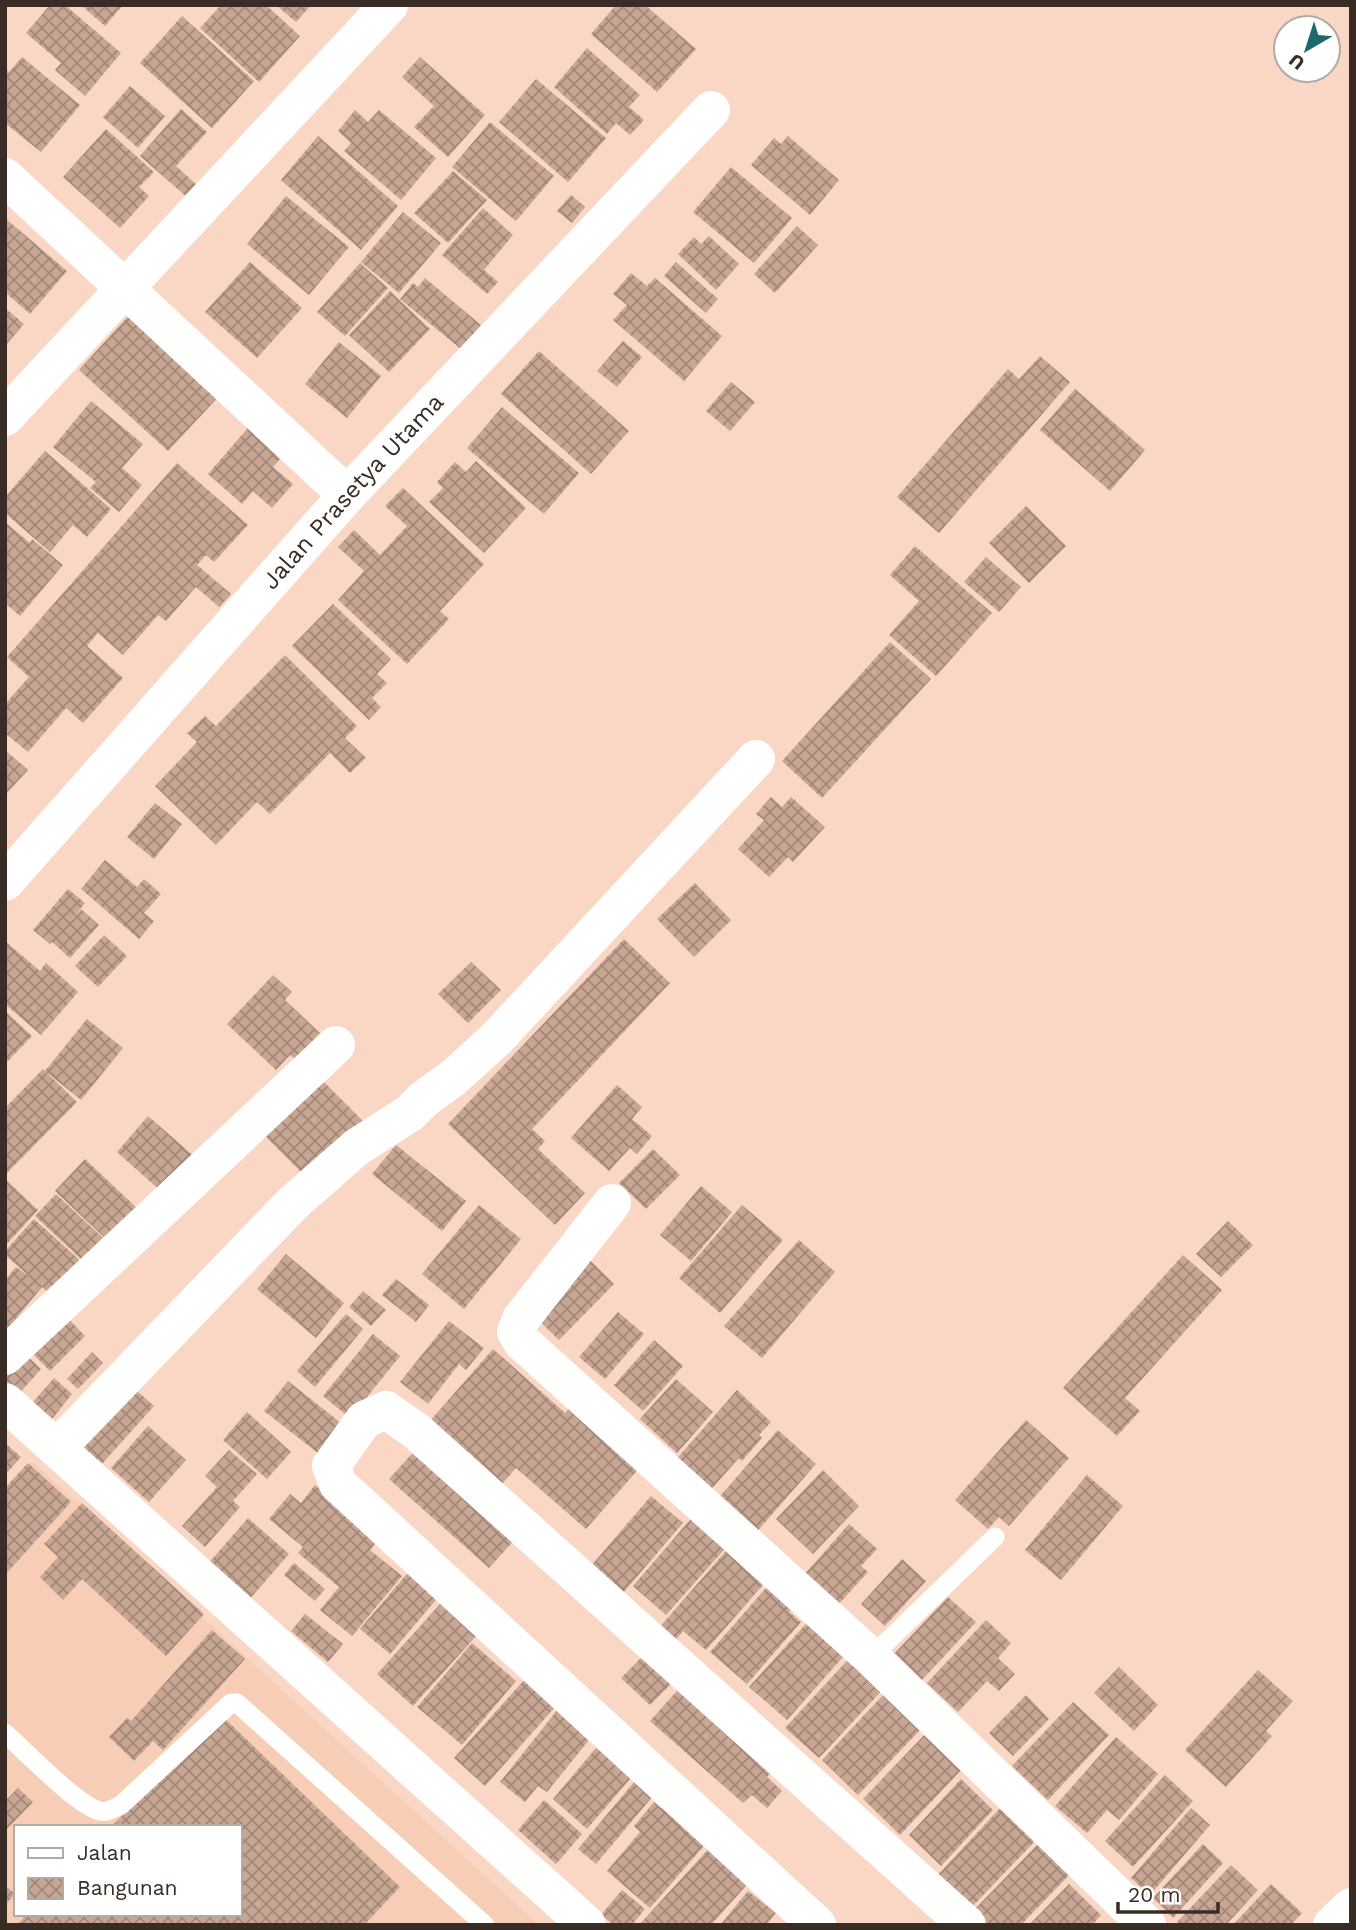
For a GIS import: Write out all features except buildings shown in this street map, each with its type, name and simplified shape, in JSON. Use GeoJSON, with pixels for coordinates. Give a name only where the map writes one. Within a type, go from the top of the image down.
{"type":"FeatureCollection","features":[{"type":"Feature","properties":{"kind":"street"},"geometry":{"type":"LineString","coordinates":[[5,417],[389,5]]}},
{"type":"Feature","properties":{"kind":"street","name":"Jalan Prasetya Utama"},"geometry":{"type":"LineString","coordinates":[[5,882],[347,495],[711,110]]}},
{"type":"Feature","properties":{"kind":"street"},"geometry":{"type":"LineString","coordinates":[[5,177],[347,495]]}},
{"type":"Feature","properties":{"kind":"street"},"geometry":{"type":"LineString","coordinates":[[57,1448],[292,1204],[357,1147],[410,1113],[424,1099],[453,1079],[496,1039],[757,759]]}},
{"type":"Feature","properties":{"kind":"street"},"geometry":{"type":"LineString","coordinates":[[5,1356],[336,1045]]}},
{"type":"Feature","properties":{"kind":"street"},"geometry":{"type":"LineString","coordinates":[[612,1203],[521,1319],[516,1332],[523,1342],[871,1657],[1147,1925]]}},
{"type":"Feature","properties":{"kind":"street"},"geometry":{"type":"LineString","coordinates":[[5,1402],[587,1925]]}},
{"type":"Feature","properties":{"kind":"street"},"geometry":{"type":"LineString","coordinates":[[817,1925],[338,1484],[331,1466],[365,1420],[386,1410],[416,1431],[967,1925]]}},
{"type":"Feature","properties":{"kind":"street"},"geometry":{"type":"LineString","coordinates":[[1332,1925],[1351,1907]]}},
{"type":"Feature","properties":{"kind":"lane"},"geometry":{"type":"LineString","coordinates":[[871,1657],[995,1537]]}},
{"type":"Feature","properties":{"kind":"lane"},"geometry":{"type":"LineString","coordinates":[[5,1732],[61,1785],[97,1811],[106,1811],[121,1805],[231,1703],[237,1703],[485,1925]]}},
{"type":"Feature","properties":{"kind":"shaded area"},"geometry":{"type":"Polygon","coordinates":[[[32,1461],[539,1925],[5,1925],[5,1491],[32,1461]]]}}]}
